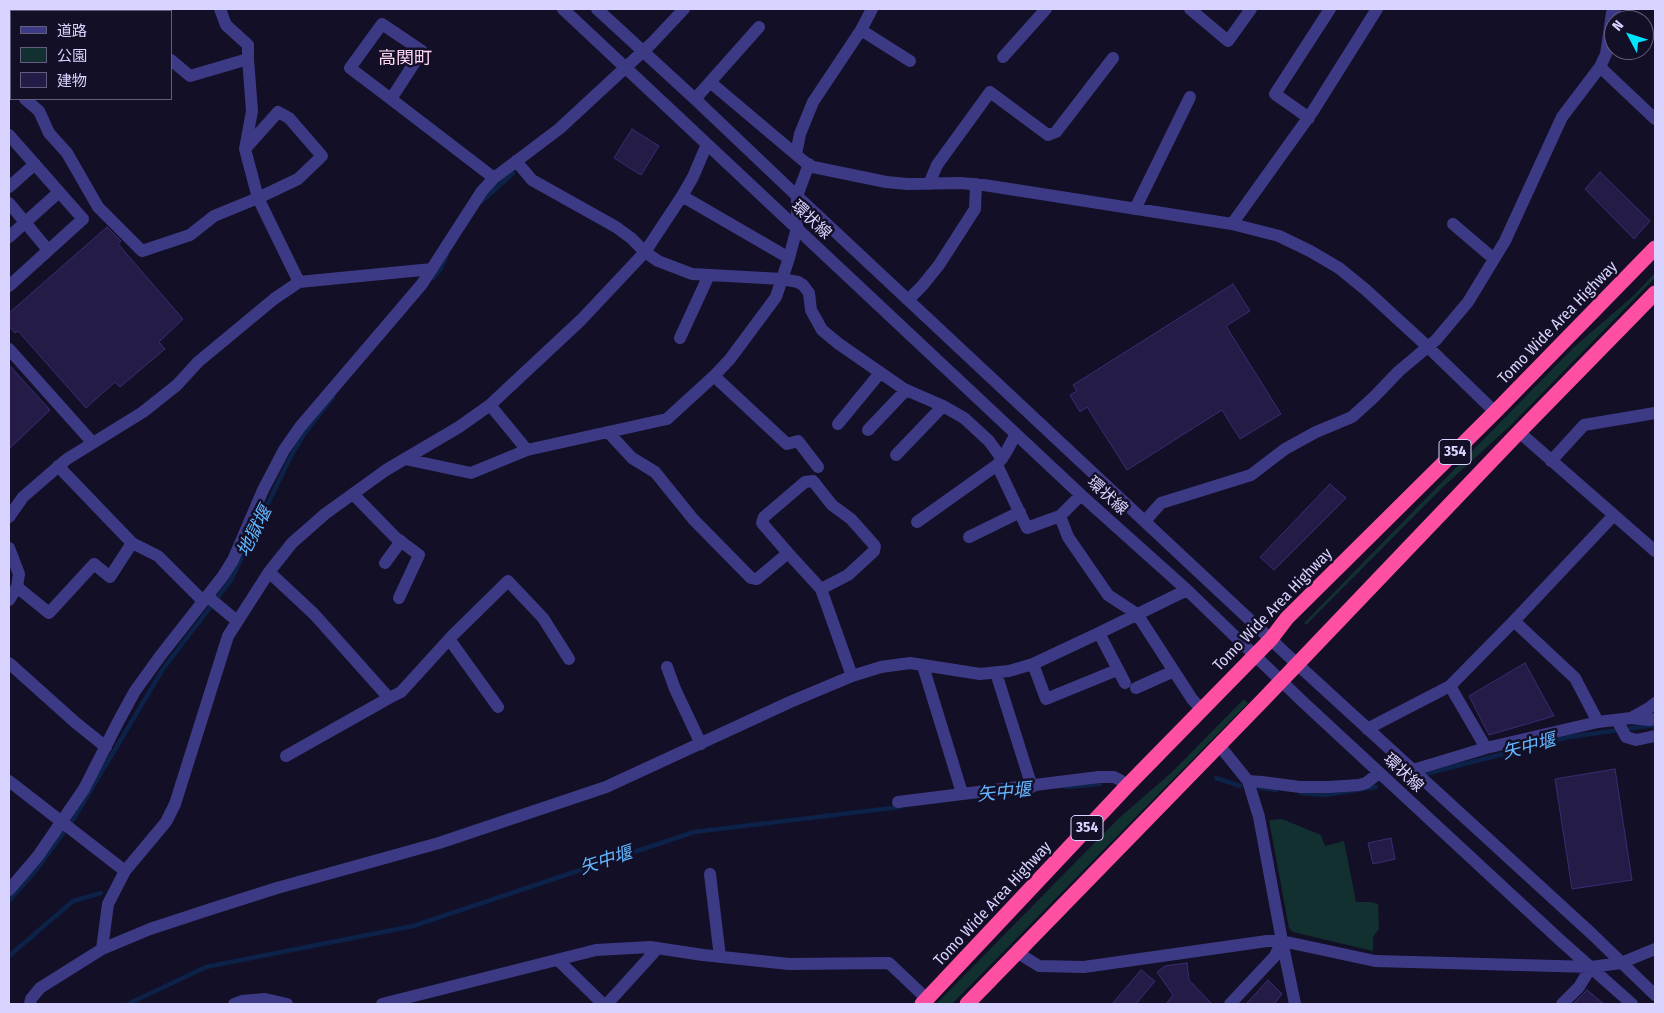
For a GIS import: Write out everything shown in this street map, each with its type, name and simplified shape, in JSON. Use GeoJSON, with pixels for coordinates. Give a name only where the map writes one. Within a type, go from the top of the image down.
{"type":"FeatureCollection","features":[{"type":"Feature","properties":{"kind":"highway","name":"Tomo Wide Area Highway"},"geometry":{"type":"LineString","coordinates":[[925,1002],[1127,786],[1271,639],[1288,618],[1495,412],[1655,248]]}},
{"type":"Feature","properties":{"kind":"highway","name":"354"},"geometry":{"type":"LineString","coordinates":[[967,1004],[1655,293]]}},
{"type":"Feature","properties":{"kind":"street"},"geometry":{"type":"LineString","coordinates":[[220,9],[226,25],[248,45],[252,112],[245,149],[258,198],[299,282]]}},
{"type":"Feature","properties":{"kind":"street","name":"環状線"},"geometry":{"type":"LineString","coordinates":[[563,9],[1016,434],[1187,590],[1379,773],[1632,1004]]}},
{"type":"Feature","properties":{"kind":"street","name":"環状線"},"geometry":{"type":"LineString","coordinates":[[597,9],[1297,664],[1655,995]]}},
{"type":"Feature","properties":{"kind":"street"},"geometry":{"type":"LineString","coordinates":[[9,890],[38,856],[84,789],[135,691],[223,576],[233,560],[284,450],[300,427],[422,284],[471,205],[494,178],[559,129],[643,51],[684,9]]}},
{"type":"Feature","properties":{"kind":"street"},"geometry":{"type":"LineString","coordinates":[[796,154],[800,134],[813,102],[861,30],[872,9]]}},
{"type":"Feature","properties":{"kind":"street"},"geometry":{"type":"LineString","coordinates":[[1003,57],[1046,9]]}},
{"type":"Feature","properties":{"kind":"street"},"geometry":{"type":"LineString","coordinates":[[1190,9],[1228,41],[1251,9]]}},
{"type":"Feature","properties":{"kind":"street"},"geometry":{"type":"LineString","coordinates":[[1309,118],[1275,94],[1330,9]]}},
{"type":"Feature","properties":{"kind":"street"},"geometry":{"type":"LineString","coordinates":[[1232,224],[1309,118],[1377,9]]}},
{"type":"Feature","properties":{"kind":"street"},"geometry":{"type":"LineString","coordinates":[[391,99],[422,51],[382,24],[350,68],[494,178]]}},
{"type":"Feature","properties":{"kind":"street"},"geometry":{"type":"LineString","coordinates":[[695,99],[759,28]]}},
{"type":"Feature","properties":{"kind":"street"},"geometry":{"type":"LineString","coordinates":[[861,30],[910,61]]}},
{"type":"Feature","properties":{"kind":"street"},"geometry":{"type":"LineString","coordinates":[[930,184],[937,165],[990,92],[1048,135],[1056,132],[1113,58]]}},
{"type":"Feature","properties":{"kind":"street"},"geometry":{"type":"LineString","coordinates":[[1145,521],[1161,504],[1251,475],[1285,449],[1316,432],[1352,416],[1399,371],[1436,340],[1468,302],[1494,259],[1517,217],[1562,117],[1600,67],[1604,58]]}},
{"type":"Feature","properties":{"kind":"street"},"geometry":{"type":"LineString","coordinates":[[172,61],[190,76],[248,59]]}},
{"type":"Feature","properties":{"kind":"street"},"geometry":{"type":"LineString","coordinates":[[1600,67],[1655,119]]}},
{"type":"Feature","properties":{"kind":"street"},"geometry":{"type":"LineString","coordinates":[[710,82],[813,167],[886,182],[908,184],[976,184],[1232,224],[1279,236],[1339,268],[1428,347],[1495,412]]}},
{"type":"Feature","properties":{"kind":"street"},"geometry":{"type":"LineString","coordinates":[[1135,209],[1190,97]]}},
{"type":"Feature","properties":{"kind":"street"},"geometry":{"type":"LineString","coordinates":[[26,100],[39,111],[49,133],[67,153],[98,207],[142,252],[190,235],[214,216],[298,179],[322,156],[288,118],[278,112],[245,149]]}},
{"type":"Feature","properties":{"kind":"street"},"geometry":{"type":"LineString","coordinates":[[9,135],[83,219],[9,286]]}},
{"type":"Feature","properties":{"kind":"street"},"geometry":{"type":"LineString","coordinates":[[102,949],[108,904],[125,871],[166,822],[175,804],[228,636],[269,572],[301,534],[325,514],[386,470],[459,427],[490,405],[581,320],[645,252],[693,177],[707,144]]}},
{"type":"Feature","properties":{"kind":"street"},"geometry":{"type":"LineString","coordinates":[[516,161],[532,180],[616,227],[658,261],[692,274],[782,279],[798,282],[803,285],[808,293],[811,310],[822,330],[839,344],[906,390],[943,406],[964,418],[989,441],[1027,528],[1060,516],[1082,495]]}},
{"type":"Feature","properties":{"kind":"street"},"geometry":{"type":"LineString","coordinates":[[9,188],[35,164]]}},
{"type":"Feature","properties":{"kind":"street"},"geometry":{"type":"LineString","coordinates":[[405,459],[471,473],[527,450],[667,419],[730,359],[776,297],[790,258],[797,228],[797,196],[809,164]]}},
{"type":"Feature","properties":{"kind":"street"},"geometry":{"type":"LineString","coordinates":[[908,300],[939,264],[975,209],[976,184]]}},
{"type":"Feature","properties":{"kind":"street"},"geometry":{"type":"LineString","coordinates":[[9,237],[59,192]]}},
{"type":"Feature","properties":{"kind":"street"},"geometry":{"type":"LineString","coordinates":[[682,196],[790,258]]}},
{"type":"Feature","properties":{"kind":"street"},"geometry":{"type":"LineString","coordinates":[[9,204],[48,250]]}},
{"type":"Feature","properties":{"kind":"street"},"geometry":{"type":"LineString","coordinates":[[1453,224],[1494,259]]}},
{"type":"Feature","properties":{"kind":"street"},"geometry":{"type":"LineString","coordinates":[[9,517],[23,497],[58,466],[92,442],[143,412],[177,385],[198,362],[274,299],[299,282],[432,269]]}},
{"type":"Feature","properties":{"kind":"street"},"geometry":{"type":"LineString","coordinates":[[680,338],[709,275]]}},
{"type":"Feature","properties":{"kind":"street"},"geometry":{"type":"LineString","coordinates":[[9,349],[92,442]]}},
{"type":"Feature","properties":{"kind":"street"},"geometry":{"type":"LineString","coordinates":[[838,424],[880,373]]}},
{"type":"Feature","properties":{"kind":"street"},"geometry":{"type":"LineString","coordinates":[[714,376],[787,444],[798,441],[818,467]]}},
{"type":"Feature","properties":{"kind":"street"},"geometry":{"type":"LineString","coordinates":[[868,430],[906,390]]}},
{"type":"Feature","properties":{"kind":"street"},"geometry":{"type":"LineString","coordinates":[[490,405],[527,450]]}},
{"type":"Feature","properties":{"kind":"street"},"geometry":{"type":"LineString","coordinates":[[896,455],[943,406]]}},
{"type":"Feature","properties":{"kind":"street"},"geometry":{"type":"LineString","coordinates":[[1551,461],[1584,425],[1654,416]]}},
{"type":"Feature","properties":{"kind":"street"},"geometry":{"type":"LineString","coordinates":[[608,432],[632,458],[655,472],[692,519],[751,578],[757,579],[788,553]]}},
{"type":"Feature","properties":{"kind":"street"},"geometry":{"type":"LineString","coordinates":[[1520,432],[1655,551]]}},
{"type":"Feature","properties":{"kind":"street"},"geometry":{"type":"LineString","coordinates":[[917,522],[999,462],[1016,434]]}},
{"type":"Feature","properties":{"kind":"street"},"geometry":{"type":"LineString","coordinates":[[58,466],[132,543],[158,556],[205,599],[237,621]]}},
{"type":"Feature","properties":{"kind":"street"},"geometry":{"type":"LineString","coordinates":[[821,589],[848,575],[874,551],[874,546],[851,519],[832,505],[813,481],[805,482],[764,517],[762,523],[821,589],[852,676]]}},
{"type":"Feature","properties":{"kind":"street"},"geometry":{"type":"LineString","coordinates":[[354,494],[401,541],[420,555],[399,598]]}},
{"type":"Feature","properties":{"kind":"street"},"geometry":{"type":"LineString","coordinates":[[969,537],[1020,512]]}},
{"type":"Feature","properties":{"kind":"street"},"geometry":{"type":"LineString","coordinates":[[1367,729],[1450,686],[1514,622],[1614,515]]}},
{"type":"Feature","properties":{"kind":"street"},"geometry":{"type":"LineString","coordinates":[[1060,516],[1068,537],[1108,595],[1137,614],[1192,699],[1201,709]]}},
{"type":"Feature","properties":{"kind":"street"},"geometry":{"type":"LineString","coordinates":[[385,563],[401,541]]}},
{"type":"Feature","properties":{"kind":"street"},"geometry":{"type":"LineString","coordinates":[[17,587],[49,613],[94,564],[110,577],[132,543]]}},
{"type":"Feature","properties":{"kind":"street"},"geometry":{"type":"LineString","coordinates":[[9,548],[19,574],[17,587],[9,600]]}},
{"type":"Feature","properties":{"kind":"street"},"geometry":{"type":"LineString","coordinates":[[269,572],[314,614],[389,698]]}},
{"type":"Feature","properties":{"kind":"street"},"geometry":{"type":"LineString","coordinates":[[286,756],[401,692],[449,639],[508,580],[543,618],[569,658]]}},
{"type":"Feature","properties":{"kind":"street"},"geometry":{"type":"LineString","coordinates":[[30,1004],[31,999],[40,988],[102,949],[150,929],[277,888],[439,843],[606,787],[790,702],[852,676],[881,667],[910,664],[980,674],[996,674],[1033,664],[1187,590]]}},
{"type":"Feature","properties":{"kind":"street"},"geometry":{"type":"LineString","coordinates":[[1514,622],[1575,678],[1598,722]]}},
{"type":"Feature","properties":{"kind":"street"},"geometry":{"type":"LineString","coordinates":[[1099,633],[1117,670],[1131,686],[1174,671]]}},
{"type":"Feature","properties":{"kind":"street"},"geometry":{"type":"LineString","coordinates":[[449,639],[498,707]]}},
{"type":"Feature","properties":{"kind":"street"},"geometry":{"type":"LineString","coordinates":[[9,663],[76,723],[106,746]]}},
{"type":"Feature","properties":{"kind":"street"},"geometry":{"type":"LineString","coordinates":[[1033,664],[1046,699],[1117,670]]}},
{"type":"Feature","properties":{"kind":"street"},"geometry":{"type":"LineString","coordinates":[[667,666],[675,689],[701,744]]}},
{"type":"Feature","properties":{"kind":"street"},"geometry":{"type":"LineString","coordinates":[[923,666],[962,793]]}},
{"type":"Feature","properties":{"kind":"street"},"geometry":{"type":"LineString","coordinates":[[996,674],[1032,787]]}},
{"type":"Feature","properties":{"kind":"street"},"geometry":{"type":"LineString","coordinates":[[1450,686],[1486,748]]}},
{"type":"Feature","properties":{"kind":"street"},"geometry":{"type":"LineString","coordinates":[[1622,720],[1649,708],[1655,703]]}},
{"type":"Feature","properties":{"kind":"street"},"geometry":{"type":"LineString","coordinates":[[1413,770],[1486,748],[1598,722],[1655,719]]}},
{"type":"Feature","properties":{"kind":"street"},"geometry":{"type":"LineString","coordinates":[[1622,720],[1626,737],[1636,740],[1655,736]]}},
{"type":"Feature","properties":{"kind":"street"},"geometry":{"type":"LineString","coordinates":[[1219,745],[1248,781],[1259,817],[1282,941],[1296,1004]]}},
{"type":"Feature","properties":{"kind":"street"},"geometry":{"type":"LineString","coordinates":[[1248,781],[1300,787],[1329,787],[1366,783],[1379,773]]}},
{"type":"Feature","properties":{"kind":"street"},"geometry":{"type":"LineString","coordinates":[[898,802],[962,793],[1032,787],[1099,777],[1114,777],[1127,786]]}},
{"type":"Feature","properties":{"kind":"street"},"geometry":{"type":"LineString","coordinates":[[9,781],[125,871]]}},
{"type":"Feature","properties":{"kind":"street"},"geometry":{"type":"LineString","coordinates":[[710,874],[720,957]]}},
{"type":"Feature","properties":{"kind":"street"},"geometry":{"type":"LineString","coordinates":[[1018,953],[1039,966],[1084,967],[1267,941],[1282,941],[1375,961],[1591,967],[1621,963],[1655,949]]}},
{"type":"Feature","properties":{"kind":"street"},"geometry":{"type":"LineString","coordinates":[[1230,1004],[1275,956],[1282,941]]}},
{"type":"Feature","properties":{"kind":"street"},"geometry":{"type":"LineString","coordinates":[[382,1004],[596,950],[650,947],[789,964],[889,963],[925,1002]]}},
{"type":"Feature","properties":{"kind":"street"},"geometry":{"type":"LineString","coordinates":[[558,960],[605,1004],[658,948]]}},
{"type":"Feature","properties":{"kind":"street"},"geometry":{"type":"LineString","coordinates":[[1562,1004],[1579,987],[1591,967]]}},
{"type":"Feature","properties":{"kind":"street"},"geometry":{"type":"LineString","coordinates":[[234,1004],[265,998],[287,1004]]}},
{"type":"Feature","properties":{"kind":"green space"},"geometry":{"type":"Polygon","coordinates":[[[1655,273],[1655,278],[1510,426],[1443,487],[1306,625],[1304,623],[1574,347],[1632,297],[1655,273]]]}},
{"type":"Feature","properties":{"kind":"green space"},"geometry":{"type":"Polygon","coordinates":[[[1244,699],[1248,703],[952,1004],[936,1004],[1118,819],[1172,772],[1244,699]]]}},
{"type":"Feature","properties":{"kind":"green space"},"geometry":{"type":"Polygon","coordinates":[[[1282,819],[1321,835],[1325,846],[1344,841],[1356,902],[1378,904],[1379,929],[1373,937],[1373,951],[1293,932],[1289,928],[1269,820],[1282,819]]]}},
{"type":"Feature","properties":{"kind":"building"},"geometry":{"type":"Polygon","coordinates":[[[632,129],[659,146],[641,175],[614,158],[632,129]]]}},
{"type":"Feature","properties":{"kind":"building"},"geometry":{"type":"Polygon","coordinates":[[[1600,172],[1650,221],[1634,239],[1585,189],[1600,172]]]}},
{"type":"Feature","properties":{"kind":"building"},"geometry":{"type":"Polygon","coordinates":[[[107,227],[121,241],[118,244],[183,319],[159,342],[165,349],[120,387],[115,382],[86,408],[18,331],[15,333],[9,326],[9,313],[107,227]]]}},
{"type":"Feature","properties":{"kind":"building"},"geometry":{"type":"Polygon","coordinates":[[[1233,284],[1250,311],[1226,326],[1281,414],[1240,439],[1222,410],[1127,470],[1087,407],[1080,412],[1070,395],[1077,391],[1073,385],[1233,284]]]}},
{"type":"Feature","properties":{"kind":"building"},"geometry":{"type":"Polygon","coordinates":[[[9,365],[50,410],[9,449],[9,365]]]}},
{"type":"Feature","properties":{"kind":"building"},"geometry":{"type":"Polygon","coordinates":[[[1330,484],[1346,498],[1274,570],[1260,557],[1330,484]]]}},
{"type":"Feature","properties":{"kind":"building"},"geometry":{"type":"Polygon","coordinates":[[[1525,663],[1554,716],[1489,735],[1469,696],[1525,663]]]}},
{"type":"Feature","properties":{"kind":"building"},"geometry":{"type":"Polygon","coordinates":[[[1615,769],[1632,880],[1572,889],[1555,779],[1615,769]]]}},
{"type":"Feature","properties":{"kind":"building"},"geometry":{"type":"Polygon","coordinates":[[[1391,838],[1395,859],[1373,864],[1368,843],[1391,838]]]}},
{"type":"Feature","properties":{"kind":"building"},"geometry":{"type":"Polygon","coordinates":[[[1187,963],[1189,980],[1212,1004],[1166,1004],[1173,995],[1157,972],[1165,966],[1187,963]]]}},
{"type":"Feature","properties":{"kind":"building"},"geometry":{"type":"Polygon","coordinates":[[[1141,970],[1155,981],[1136,1004],[1112,1004],[1141,970]]]}},
{"type":"Feature","properties":{"kind":"building"},"geometry":{"type":"Polygon","coordinates":[[[1268,980],[1282,994],[1274,1004],[1246,1004],[1268,980]]]}},
{"type":"Feature","properties":{"kind":"building"},"geometry":{"type":"Polygon","coordinates":[[[1587,990],[1604,1004],[1573,1004],[1587,990]]]}},
{"type":"Feature","properties":{"kind":"waterway","name":"地獄堰"},"geometry":{"type":"LineString","coordinates":[[481,202],[513,173]]}},
{"type":"Feature","properties":{"kind":"waterway","name":"地獄堰"},"geometry":{"type":"LineString","coordinates":[[433,278],[440,270],[447,255]]}},
{"type":"Feature","properties":{"kind":"waterway","name":"地獄堰"},"geometry":{"type":"LineString","coordinates":[[9,901],[37,869],[74,818],[163,669],[231,580],[290,458],[304,434],[333,397]]}},
{"type":"Feature","properties":{"kind":"waterway","name":"矢中堰"},"geometry":{"type":"LineString","coordinates":[[1406,779],[1569,737],[1655,725]]}},
{"type":"Feature","properties":{"kind":"waterway","name":"矢中堰"},"geometry":{"type":"LineString","coordinates":[[1216,778],[1240,786]]}},
{"type":"Feature","properties":{"kind":"waterway","name":"矢中堰"},"geometry":{"type":"LineString","coordinates":[[1066,787],[1100,784]]}},
{"type":"Feature","properties":{"kind":"waterway","name":"矢中堰"},"geometry":{"type":"LineString","coordinates":[[1301,793],[1324,795],[1376,787]]}},
{"type":"Feature","properties":{"kind":"waterway","name":"矢中堰"},"geometry":{"type":"LineString","coordinates":[[1260,788],[1276,790]]}},
{"type":"Feature","properties":{"kind":"waterway","name":"矢中堰"},"geometry":{"type":"LineString","coordinates":[[128,1004],[206,967],[413,926],[694,832],[900,807]]}},
{"type":"Feature","properties":{"kind":"waterway"},"geometry":{"type":"LineString","coordinates":[[9,956],[73,901],[101,893]]}},
{"type":"Feature","properties":{"kind":"district","name":"高関町"},"geometry":{"type":"Point","coordinates":[405,59]}}]}
